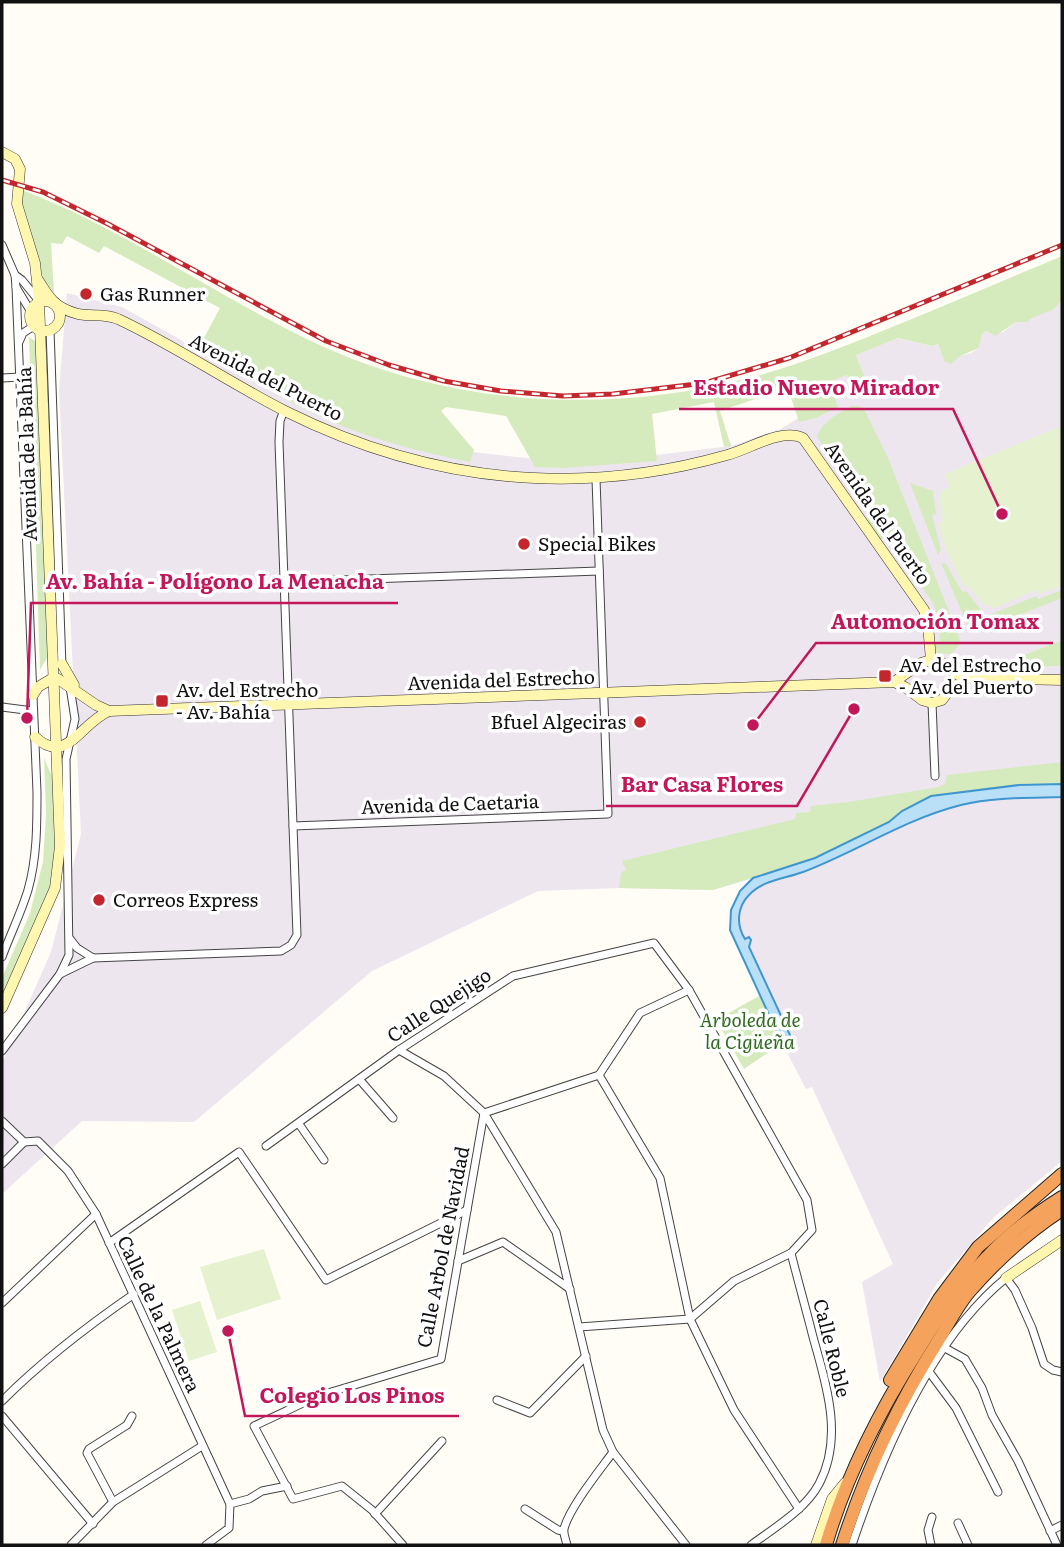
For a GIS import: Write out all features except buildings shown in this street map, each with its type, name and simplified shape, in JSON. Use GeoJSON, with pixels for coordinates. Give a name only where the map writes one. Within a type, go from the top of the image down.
{"type":"FeatureCollection","features":[{"type":"Feature","properties":{"kind":"highway"},"geometry":{"type":"LineString","coordinates":[[885,1403],[885,1389],[906,1352],[939,1299],[978,1247],[1062,1174]]}},
{"type":"Feature","properties":{"kind":"highway"},"geometry":{"type":"LineString","coordinates":[[826,1545],[850,1477],[885,1403],[945,1307],[965,1281],[1011,1234],[1062,1197]]}},
{"type":"Feature","properties":{"kind":"highway"},"geometry":{"type":"LineString","coordinates":[[842,1545],[869,1469],[919,1371],[967,1294],[1018,1241],[1062,1210]]}},
{"type":"Feature","properties":{"kind":"highway"},"geometry":{"type":"LineString","coordinates":[[1018,1241],[1030,1240],[1062,1218]]}},
{"type":"Feature","properties":{"kind":"street","name":"Avenida de la Bahía"},"geometry":{"type":"LineString","coordinates":[[2,152],[15,159],[20,169],[17,204],[37,278],[45,328],[62,664],[75,719],[65,759],[71,939],[69,956],[60,974],[2,1051]]}},
{"type":"Feature","properties":{"kind":"street"},"geometry":{"type":"LineString","coordinates":[[2,245],[15,275],[16,287],[37,832],[27,892],[2,957]]}},
{"type":"Feature","properties":{"kind":"street"},"geometry":{"type":"LineString","coordinates":[[15,275],[39,301],[78,314]]}},
{"type":"Feature","properties":{"kind":"street"},"geometry":{"type":"LineString","coordinates":[[37,278],[59,312],[45,328]]}},
{"type":"Feature","properties":{"kind":"street"},"geometry":{"type":"LineString","coordinates":[[16,287],[31,312],[45,328]]}},
{"type":"Feature","properties":{"kind":"street"},"geometry":{"type":"LineString","coordinates":[[31,312],[39,301]]}},
{"type":"Feature","properties":{"kind":"street"},"geometry":{"type":"LineString","coordinates":[[19,342],[23,333],[45,328],[78,314]]}},
{"type":"Feature","properties":{"kind":"street","name":"Avenida del Puerto"},"geometry":{"type":"LineString","coordinates":[[78,314],[106,314],[126,323],[284,410],[333,433],[419,462],[495,476],[596,479],[646,473],[727,456],[789,434],[803,438],[924,610],[931,660]]}},
{"type":"Feature","properties":{"kind":"street","name":"Avenida de la Bahía"},"geometry":{"type":"LineString","coordinates":[[2,1008],[49,904],[58,877],[60,846],[53,678],[45,328]]}},
{"type":"Feature","properties":{"kind":"street"},"geometry":{"type":"LineString","coordinates":[[2,378],[20,377]]}},
{"type":"Feature","properties":{"kind":"street"},"geometry":{"type":"LineString","coordinates":[[60,974],[93,958],[281,951],[286,949],[297,935],[279,442],[280,421],[284,410]]}},
{"type":"Feature","properties":{"kind":"street"},"geometry":{"type":"LineString","coordinates":[[596,479],[603,694]]}},
{"type":"Feature","properties":{"kind":"street"},"geometry":{"type":"LineString","coordinates":[[285,582],[599,571]]}},
{"type":"Feature","properties":{"kind":"street"},"geometry":{"type":"LineString","coordinates":[[949,669],[953,678],[951,688],[946,697],[932,703],[922,700],[894,682],[921,663],[931,660],[941,662],[949,669],[970,678],[1062,680]]}},
{"type":"Feature","properties":{"kind":"street"},"geometry":{"type":"LineString","coordinates":[[62,664],[67,677],[89,700]]}},
{"type":"Feature","properties":{"kind":"street"},"geometry":{"type":"LineString","coordinates":[[914,669],[910,679],[914,694]]}},
{"type":"Feature","properties":{"kind":"street"},"geometry":{"type":"LineString","coordinates":[[33,695],[38,687],[53,678],[109,711]]}},
{"type":"Feature","properties":{"kind":"street"},"geometry":{"type":"LineString","coordinates":[[951,688],[970,678]]}},
{"type":"Feature","properties":{"kind":"street","name":"Avenida del Estrecho"},"geometry":{"type":"LineString","coordinates":[[109,711],[894,682]]}},
{"type":"Feature","properties":{"kind":"street","name":"Avenida de Caetaria"},"geometry":{"type":"LineString","coordinates":[[293,826],[608,814],[603,694]]}},
{"type":"Feature","properties":{"kind":"street"},"geometry":{"type":"LineString","coordinates":[[932,703],[935,776]]}},
{"type":"Feature","properties":{"kind":"street"},"geometry":{"type":"LineString","coordinates":[[2,707],[33,711]]}},
{"type":"Feature","properties":{"kind":"street"},"geometry":{"type":"LineString","coordinates":[[35,737],[49,748],[56,749],[69,743],[93,720],[109,711]]}},
{"type":"Feature","properties":{"kind":"street"},"geometry":{"type":"LineString","coordinates":[[71,939],[77,948],[93,958]]}},
{"type":"Feature","properties":{"kind":"street","name":"Calle Quejigo"},"geometry":{"type":"LineString","coordinates":[[266,1146],[399,1050],[513,976],[654,943],[689,990]]}},
{"type":"Feature","properties":{"kind":"street"},"geometry":{"type":"LineString","coordinates":[[484,1113],[599,1075],[640,1013],[689,990],[807,1200],[812,1230],[791,1253],[734,1281],[691,1319],[579,1327]]}},
{"type":"Feature","properties":{"kind":"street"},"geometry":{"type":"LineString","coordinates":[[399,1050],[444,1076],[484,1113],[556,1231],[603,1430],[613,1452],[686,1545]]}},
{"type":"Feature","properties":{"kind":"street"},"geometry":{"type":"LineString","coordinates":[[599,1075],[660,1178],[691,1319],[734,1410],[799,1508]]}},
{"type":"Feature","properties":{"kind":"street"},"geometry":{"type":"LineString","coordinates":[[359,1079],[393,1118]]}},
{"type":"Feature","properties":{"kind":"street","name":"Calle Arbol de Navidad"},"geometry":{"type":"LineString","coordinates":[[287,1486],[254,1426],[318,1396],[441,1359],[484,1113]]}},
{"type":"Feature","properties":{"kind":"street","name":"Calle de la Palmera"},"geometry":{"type":"LineString","coordinates":[[2,1121],[24,1142],[38,1142],[53,1156],[68,1171],[96,1214],[230,1504]]}},
{"type":"Feature","properties":{"kind":"street"},"geometry":{"type":"LineString","coordinates":[[299,1124],[324,1160]]}},
{"type":"Feature","properties":{"kind":"street"},"geometry":{"type":"LineString","coordinates":[[2,1164],[24,1142]]}},
{"type":"Feature","properties":{"kind":"street"},"geometry":{"type":"LineString","coordinates":[[109,1243],[239,1152],[326,1280],[467,1210]]}},
{"type":"Feature","properties":{"kind":"street"},"geometry":{"type":"LineString","coordinates":[[2,1303],[96,1214]]}},
{"type":"Feature","properties":{"kind":"street"},"geometry":{"type":"LineString","coordinates":[[852,1545],[875,1479],[896,1434],[945,1348],[976,1305],[1006,1278],[1062,1240]]}},
{"type":"Feature","properties":{"kind":"street"},"geometry":{"type":"LineString","coordinates":[[458,1261],[503,1242],[570,1289]]}},
{"type":"Feature","properties":{"kind":"street","name":"Calle Roble"},"geometry":{"type":"LineString","coordinates":[[751,1545],[799,1508],[818,1486],[827,1467],[831,1445],[830,1399],[791,1253]]}},
{"type":"Feature","properties":{"kind":"street"},"geometry":{"type":"LineString","coordinates":[[1006,1278],[1032,1328],[1044,1364],[1062,1372]]}},
{"type":"Feature","properties":{"kind":"street"},"geometry":{"type":"LineString","coordinates":[[2,1401],[57,1350],[134,1294]]}},
{"type":"Feature","properties":{"kind":"street"},"geometry":{"type":"LineString","coordinates":[[945,1348],[965,1359],[982,1388],[992,1415],[1018,1461],[1057,1545]]}},
{"type":"Feature","properties":{"kind":"street"},"geometry":{"type":"LineString","coordinates":[[497,1400],[530,1413],[586,1356]]}},
{"type":"Feature","properties":{"kind":"street"},"geometry":{"type":"LineString","coordinates":[[930,1373],[956,1408],[998,1492]]}},
{"type":"Feature","properties":{"kind":"street"},"geometry":{"type":"LineString","coordinates":[[2,1416],[93,1524]]}},
{"type":"Feature","properties":{"kind":"street"},"geometry":{"type":"LineString","coordinates":[[113,1502],[87,1452],[127,1424],[132,1416]]}},
{"type":"Feature","properties":{"kind":"street"},"geometry":{"type":"LineString","coordinates":[[375,1514],[442,1441]]}},
{"type":"Feature","properties":{"kind":"street"},"geometry":{"type":"LineString","coordinates":[[71,1545],[113,1502],[202,1446]]}},
{"type":"Feature","properties":{"kind":"street"},"geometry":{"type":"LineString","coordinates":[[567,1545],[563,1531],[574,1508],[613,1452]]}},
{"type":"Feature","properties":{"kind":"street"},"geometry":{"type":"LineString","coordinates":[[816,1545],[832,1499],[850,1477]]}},
{"type":"Feature","properties":{"kind":"street"},"geometry":{"type":"LineString","coordinates":[[206,1545],[229,1528],[230,1504],[249,1499],[262,1491],[287,1486],[293,1499],[342,1486],[375,1514],[403,1545]]}},
{"type":"Feature","properties":{"kind":"street"},"geometry":{"type":"LineString","coordinates":[[525,1509],[563,1531]]}},
{"type":"Feature","properties":{"kind":"street"},"geometry":{"type":"LineString","coordinates":[[931,1545],[928,1530],[932,1517]]}},
{"type":"Feature","properties":{"kind":"street"},"geometry":{"type":"LineString","coordinates":[[958,1523],[968,1545]]}},
{"type":"Feature","properties":{"kind":"street"},"geometry":{"type":"LineString","coordinates":[[1050,1531],[1062,1525]]}},
{"type":"Feature","properties":{"kind":"shaded area"},"geometry":{"type":"Polygon","coordinates":[[[67,293],[122,307],[292,402],[420,446],[580,464],[731,446],[781,429],[798,418],[800,422],[827,382],[847,375],[861,393],[871,393],[856,355],[897,338],[932,346],[938,344],[944,361],[979,348],[982,335],[986,331],[991,334],[1003,332],[1016,322],[1054,309],[1062,300],[1062,640],[1000,665],[1003,668],[1062,666],[1062,1161],[994,1217],[938,1282],[880,1382],[862,1282],[893,1264],[812,1087],[806,1089],[782,1043],[789,1035],[758,967],[730,930],[731,910],[740,891],[751,879],[713,890],[619,888],[538,891],[372,971],[194,1122],[82,1121],[2,1194],[2,1063],[51,952],[81,834],[59,391],[67,293]]]}},
{"type":"Feature","properties":{"kind":"green space"},"geometry":{"type":"Polygon","coordinates":[[[22,190],[100,225],[248,308],[324,347],[374,367],[426,382],[478,392],[532,398],[586,400],[639,397],[693,390],[745,379],[841,347],[1062,256],[1062,300],[1054,309],[1028,322],[1016,322],[995,336],[986,331],[982,335],[979,348],[960,356],[951,364],[944,361],[938,344],[932,346],[898,338],[856,355],[871,393],[855,395],[847,375],[828,382],[838,407],[816,418],[799,422],[788,388],[720,411],[731,446],[724,447],[714,402],[652,414],[657,461],[563,468],[535,467],[506,416],[446,407],[441,411],[474,450],[470,462],[398,445],[335,423],[275,393],[198,349],[220,308],[104,246],[99,253],[67,236],[62,244],[51,243],[54,293],[43,278],[21,199],[22,190]]]}},
{"type":"Feature","properties":{"kind":"green space"},"geometry":{"type":"Polygon","coordinates":[[[29,337],[35,341],[36,347],[48,656],[40,670],[29,337]]]}},
{"type":"Feature","properties":{"kind":"green space"},"geometry":{"type":"Polygon","coordinates":[[[852,406],[864,409],[888,458],[959,637],[960,644],[951,654],[937,653],[934,643],[940,642],[939,621],[933,603],[886,535],[880,539],[866,519],[871,515],[817,437],[827,422],[852,406]]]}},
{"type":"Feature","properties":{"kind":"green space"},"geometry":{"type":"Polygon","coordinates":[[[1062,426],[1062,585],[1038,594],[1036,590],[994,608],[983,604],[969,586],[965,588],[940,532],[938,523],[943,522],[939,496],[943,490],[950,487],[945,474],[1062,426]]]}},
{"type":"Feature","properties":{"kind":"green space"},"geometry":{"type":"Polygon","coordinates":[[[910,483],[933,491],[936,514],[932,515],[941,550],[938,555],[910,483]]]}},
{"type":"Feature","properties":{"kind":"green space"},"geometry":{"type":"Polygon","coordinates":[[[941,563],[946,564],[961,590],[966,591],[981,610],[969,629],[941,563]]]}},
{"type":"Feature","properties":{"kind":"green space"},"geometry":{"type":"Polygon","coordinates":[[[1062,590],[1062,598],[981,630],[992,614],[1036,596],[1038,599],[1062,590]]]}},
{"type":"Feature","properties":{"kind":"green space"},"geometry":{"type":"Polygon","coordinates":[[[1062,640],[1062,666],[1003,668],[999,665],[1062,640]]]}},
{"type":"Feature","properties":{"kind":"green space"},"geometry":{"type":"Polygon","coordinates":[[[44,758],[53,779],[56,848],[52,883],[2,1003],[2,978],[30,913],[43,862],[46,814],[44,758]]]}},
{"type":"Feature","properties":{"kind":"green space"},"geometry":{"type":"Polygon","coordinates":[[[1062,762],[1062,784],[1019,785],[931,796],[902,811],[889,822],[815,858],[713,890],[619,888],[621,872],[626,870],[622,861],[795,819],[796,813],[810,812],[811,806],[939,787],[945,784],[947,775],[1062,762]]]}},
{"type":"Feature","properties":{"kind":"green space","name":"Arboleda de la Cigüeña"},"geometry":{"type":"Polygon","coordinates":[[[761,995],[782,1043],[744,1069],[716,1020],[761,995]]]}},
{"type":"Feature","properties":{"kind":"green space"},"geometry":{"type":"Polygon","coordinates":[[[264,1249],[281,1299],[217,1320],[200,1267],[264,1249]]]}},
{"type":"Feature","properties":{"kind":"green space"},"geometry":{"type":"Polygon","coordinates":[[[200,1301],[217,1352],[189,1361],[172,1310],[200,1301]]]}},
{"type":"Feature","properties":{"kind":"water"},"geometry":{"type":"Polygon","coordinates":[[[1062,784],[1062,797],[1011,798],[961,805],[940,811],[823,864],[767,883],[749,895],[740,911],[740,928],[745,939],[749,937],[751,940],[749,947],[790,1035],[782,1043],[730,930],[731,910],[740,891],[753,878],[815,858],[889,822],[902,811],[931,796],[1019,785],[1062,784]]]}},
{"type":"Feature","properties":{"kind":"railway"},"geometry":{"type":"LineString","coordinates":[[2,180],[43,192],[108,224],[326,341],[389,365],[444,381],[501,391],[563,396],[613,394],[705,383],[789,358],[1062,245]]}},
{"type":"Feature","properties":{"kind":"place","name":"Gas Runner"},"geometry":{"type":"Point","coordinates":[86,294]}},
{"type":"Feature","properties":{"kind":"place","name":"Estadio Nuevo Mirador"},"geometry":{"type":"Point","coordinates":[1002,514]}},
{"type":"Feature","properties":{"kind":"place","name":"Special Bikes"},"geometry":{"type":"Point","coordinates":[524,544]}},
{"type":"Feature","properties":{"kind":"place","name":"Av. del Estrecho - Av. del Puerto"},"geometry":{"type":"Point","coordinates":[885,676]}},
{"type":"Feature","properties":{"kind":"place","name":"Av. del Estrecho - Av. Bahía"},"geometry":{"type":"Point","coordinates":[162,701]}},
{"type":"Feature","properties":{"kind":"place","name":"Bar Casa Flores"},"geometry":{"type":"Point","coordinates":[854,709]}},
{"type":"Feature","properties":{"kind":"place","name":"Av. Bahía - Polígono La Menacha"},"geometry":{"type":"Point","coordinates":[27,718]}},
{"type":"Feature","properties":{"kind":"place","name":"Bfuel Algeciras"},"geometry":{"type":"Point","coordinates":[640,722]}},
{"type":"Feature","properties":{"kind":"place","name":"Automoción Tomax"},"geometry":{"type":"Point","coordinates":[753,725]}},
{"type":"Feature","properties":{"kind":"place","name":"Correos Express"},"geometry":{"type":"Point","coordinates":[99,900]}},
{"type":"Feature","properties":{"kind":"place","name":"Colegio Los Pinos"},"geometry":{"type":"Point","coordinates":[228,1331]}}]}
